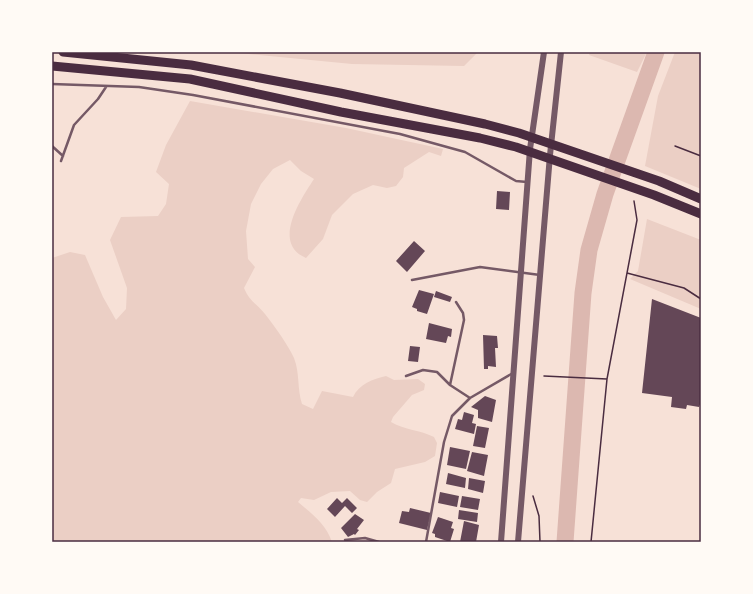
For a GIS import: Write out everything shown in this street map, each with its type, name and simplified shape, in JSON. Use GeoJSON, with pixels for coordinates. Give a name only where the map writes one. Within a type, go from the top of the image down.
{"type":"FeatureCollection","features":[{"type":"Feature","properties":{"kind":"highway"},"geometry":{"type":"LineString","coordinates":[[63,52],[191,65],[340,93],[519,133],[658,182],[701,199]]}},
{"type":"Feature","properties":{"kind":"highway"},"geometry":{"type":"LineString","coordinates":[[52,66],[190,79],[341,112],[480,138],[516,147],[654,195],[701,214]]}},
{"type":"Feature","properties":{"kind":"street"},"geometry":{"type":"LineString","coordinates":[[501,542],[530,149],[544,52]]}},
{"type":"Feature","properties":{"kind":"street"},"geometry":{"type":"LineString","coordinates":[[518,542],[557,74],[561,52]]}},
{"type":"Feature","properties":{"kind":"lane"},"geometry":{"type":"LineString","coordinates":[[52,84],[139,87],[193,95],[400,134],[465,152],[516,181],[528,182]]}},
{"type":"Feature","properties":{"kind":"lane"},"geometry":{"type":"LineString","coordinates":[[61,161],[74,125],[98,99],[106,86]]}},
{"type":"Feature","properties":{"kind":"lane"},"geometry":{"type":"LineString","coordinates":[[52,146],[63,156]]}},
{"type":"Feature","properties":{"kind":"lane"},"geometry":{"type":"LineString","coordinates":[[412,280],[480,267],[540,275]]}},
{"type":"Feature","properties":{"kind":"lane"},"geometry":{"type":"LineString","coordinates":[[450,385],[464,320],[463,313],[456,302]]}},
{"type":"Feature","properties":{"kind":"lane"},"geometry":{"type":"LineString","coordinates":[[406,376],[423,370],[437,372],[450,385],[470,398]]}},
{"type":"Feature","properties":{"kind":"lane"},"geometry":{"type":"LineString","coordinates":[[426,542],[444,442],[452,416],[470,398],[513,373]]}},
{"type":"Feature","properties":{"kind":"lane"},"geometry":{"type":"LineString","coordinates":[[345,540],[365,538],[379,542]]}},
{"type":"Feature","properties":{"kind":"path"},"geometry":{"type":"LineString","coordinates":[[675,146],[701,156]]}},
{"type":"Feature","properties":{"kind":"path"},"geometry":{"type":"LineString","coordinates":[[591,542],[608,379],[637,220],[634,201]]}},
{"type":"Feature","properties":{"kind":"path"},"geometry":{"type":"LineString","coordinates":[[627,273],[684,288],[701,299]]}},
{"type":"Feature","properties":{"kind":"path"},"geometry":{"type":"LineString","coordinates":[[544,376],[608,379]]}},
{"type":"Feature","properties":{"kind":"path"},"geometry":{"type":"LineString","coordinates":[[533,496],[539,516],[540,542]]}},
{"type":"Feature","properties":{"kind":"shaded area"},"geometry":{"type":"Polygon","coordinates":[[[228,52],[478,52],[464,66],[352,64],[228,52]]]}},
{"type":"Feature","properties":{"kind":"shaded area"},"geometry":{"type":"Polygon","coordinates":[[[590,52],[647,52],[637,72],[589,55],[590,52]]]}},
{"type":"Feature","properties":{"kind":"shaded area"},"geometry":{"type":"Polygon","coordinates":[[[675,52],[701,52],[701,189],[645,166],[658,96],[675,52]]]}},
{"type":"Feature","properties":{"kind":"shaded area"},"geometry":{"type":"Polygon","coordinates":[[[190,101],[346,128],[443,149],[441,156],[429,152],[404,168],[403,177],[396,186],[387,188],[373,185],[353,194],[332,215],[323,239],[306,258],[296,251],[291,242],[290,232],[292,220],[302,198],[314,179],[301,171],[290,160],[273,169],[261,184],[251,204],[246,231],[248,259],[255,267],[244,288],[246,293],[277,330],[294,358],[302,404],[313,409],[322,391],[353,397],[363,385],[386,376],[394,380],[418,379],[425,384],[424,390],[412,395],[393,417],[391,422],[434,437],[437,443],[435,456],[425,462],[395,469],[391,483],[377,492],[367,502],[360,500],[350,491],[331,492],[314,500],[301,498],[298,502],[322,525],[332,542],[52,542],[52,258],[70,252],[85,255],[103,297],[116,320],[126,309],[127,288],[110,240],[121,217],[158,216],[166,204],[169,184],[156,172],[166,145],[190,101]]]}},
{"type":"Feature","properties":{"kind":"shaded area"},"geometry":{"type":"Polygon","coordinates":[[[647,219],[701,240],[701,309],[630,279],[638,271],[647,219]]]}},
{"type":"Feature","properties":{"kind":"building"},"geometry":{"type":"Polygon","coordinates":[[[497,191],[510,192],[509,210],[496,209],[497,191]]]}},
{"type":"Feature","properties":{"kind":"building"},"geometry":{"type":"Polygon","coordinates":[[[414,241],[425,251],[407,272],[396,261],[414,241]]]}},
{"type":"Feature","properties":{"kind":"building"},"geometry":{"type":"Polygon","coordinates":[[[419,290],[434,294],[427,314],[417,311],[417,309],[412,307],[419,290]]]}},
{"type":"Feature","properties":{"kind":"building"},"geometry":{"type":"Polygon","coordinates":[[[436,291],[452,297],[450,302],[434,297],[436,291]]]}},
{"type":"Feature","properties":{"kind":"building"},"geometry":{"type":"Polygon","coordinates":[[[652,299],[701,318],[701,402],[699,407],[687,405],[686,409],[671,407],[672,397],[642,393],[652,299]]]}},
{"type":"Feature","properties":{"kind":"building"},"geometry":{"type":"Polygon","coordinates":[[[429,323],[452,329],[451,337],[448,336],[446,343],[426,339],[429,323]]]}},
{"type":"Feature","properties":{"kind":"building"},"geometry":{"type":"Polygon","coordinates":[[[483,335],[497,336],[498,348],[495,348],[496,367],[488,366],[488,369],[484,369],[483,335]]]}},
{"type":"Feature","properties":{"kind":"building"},"geometry":{"type":"Polygon","coordinates":[[[410,346],[420,347],[418,362],[408,361],[410,346]]]}},
{"type":"Feature","properties":{"kind":"building"},"geometry":{"type":"Polygon","coordinates":[[[485,396],[496,400],[492,422],[478,418],[478,410],[471,407],[485,396]]]}},
{"type":"Feature","properties":{"kind":"building"},"geometry":{"type":"Polygon","coordinates":[[[464,412],[474,415],[472,423],[476,424],[474,434],[455,429],[458,419],[462,420],[464,412]]]}},
{"type":"Feature","properties":{"kind":"building"},"geometry":{"type":"Polygon","coordinates":[[[477,426],[489,428],[485,448],[473,446],[477,426]]]}},
{"type":"Feature","properties":{"kind":"building"},"geometry":{"type":"Polygon","coordinates":[[[450,447],[470,451],[466,469],[447,465],[450,447]]]}},
{"type":"Feature","properties":{"kind":"building"},"geometry":{"type":"Polygon","coordinates":[[[472,452],[488,455],[484,476],[467,471],[472,452]]]}},
{"type":"Feature","properties":{"kind":"building"},"geometry":{"type":"Polygon","coordinates":[[[448,473],[466,478],[465,488],[446,484],[448,473]]]}},
{"type":"Feature","properties":{"kind":"building"},"geometry":{"type":"Polygon","coordinates":[[[469,478],[485,481],[483,493],[468,489],[469,478]]]}},
{"type":"Feature","properties":{"kind":"building"},"geometry":{"type":"Polygon","coordinates":[[[440,492],[459,496],[457,507],[438,503],[440,492]]]}},
{"type":"Feature","properties":{"kind":"building"},"geometry":{"type":"Polygon","coordinates":[[[462,496],[480,499],[478,510],[460,507],[462,496]]]}},
{"type":"Feature","properties":{"kind":"building"},"geometry":{"type":"Polygon","coordinates":[[[337,498],[342,503],[347,498],[357,508],[352,513],[345,506],[335,517],[327,509],[337,498]]]}},
{"type":"Feature","properties":{"kind":"building"},"geometry":{"type":"Polygon","coordinates":[[[410,508],[431,513],[427,530],[399,523],[402,511],[409,512],[410,508]]]}},
{"type":"Feature","properties":{"kind":"building"},"geometry":{"type":"Polygon","coordinates":[[[459,510],[478,513],[477,522],[458,519],[459,510]]]}},
{"type":"Feature","properties":{"kind":"building"},"geometry":{"type":"Polygon","coordinates":[[[355,514],[364,520],[357,529],[359,530],[355,535],[354,534],[348,537],[341,528],[355,514]]]}},
{"type":"Feature","properties":{"kind":"building"},"geometry":{"type":"Polygon","coordinates":[[[438,517],[453,522],[451,528],[454,529],[450,542],[435,537],[435,534],[432,533],[438,517]]]}},
{"type":"Feature","properties":{"kind":"building"},"geometry":{"type":"Polygon","coordinates":[[[464,521],[479,525],[476,542],[460,542],[464,521]]]}},
{"type":"Feature","properties":{"kind":"waterway"},"geometry":{"type":"LineString","coordinates":[[565,542],[583,293],[589,250],[605,194],[656,52]]}}]}
